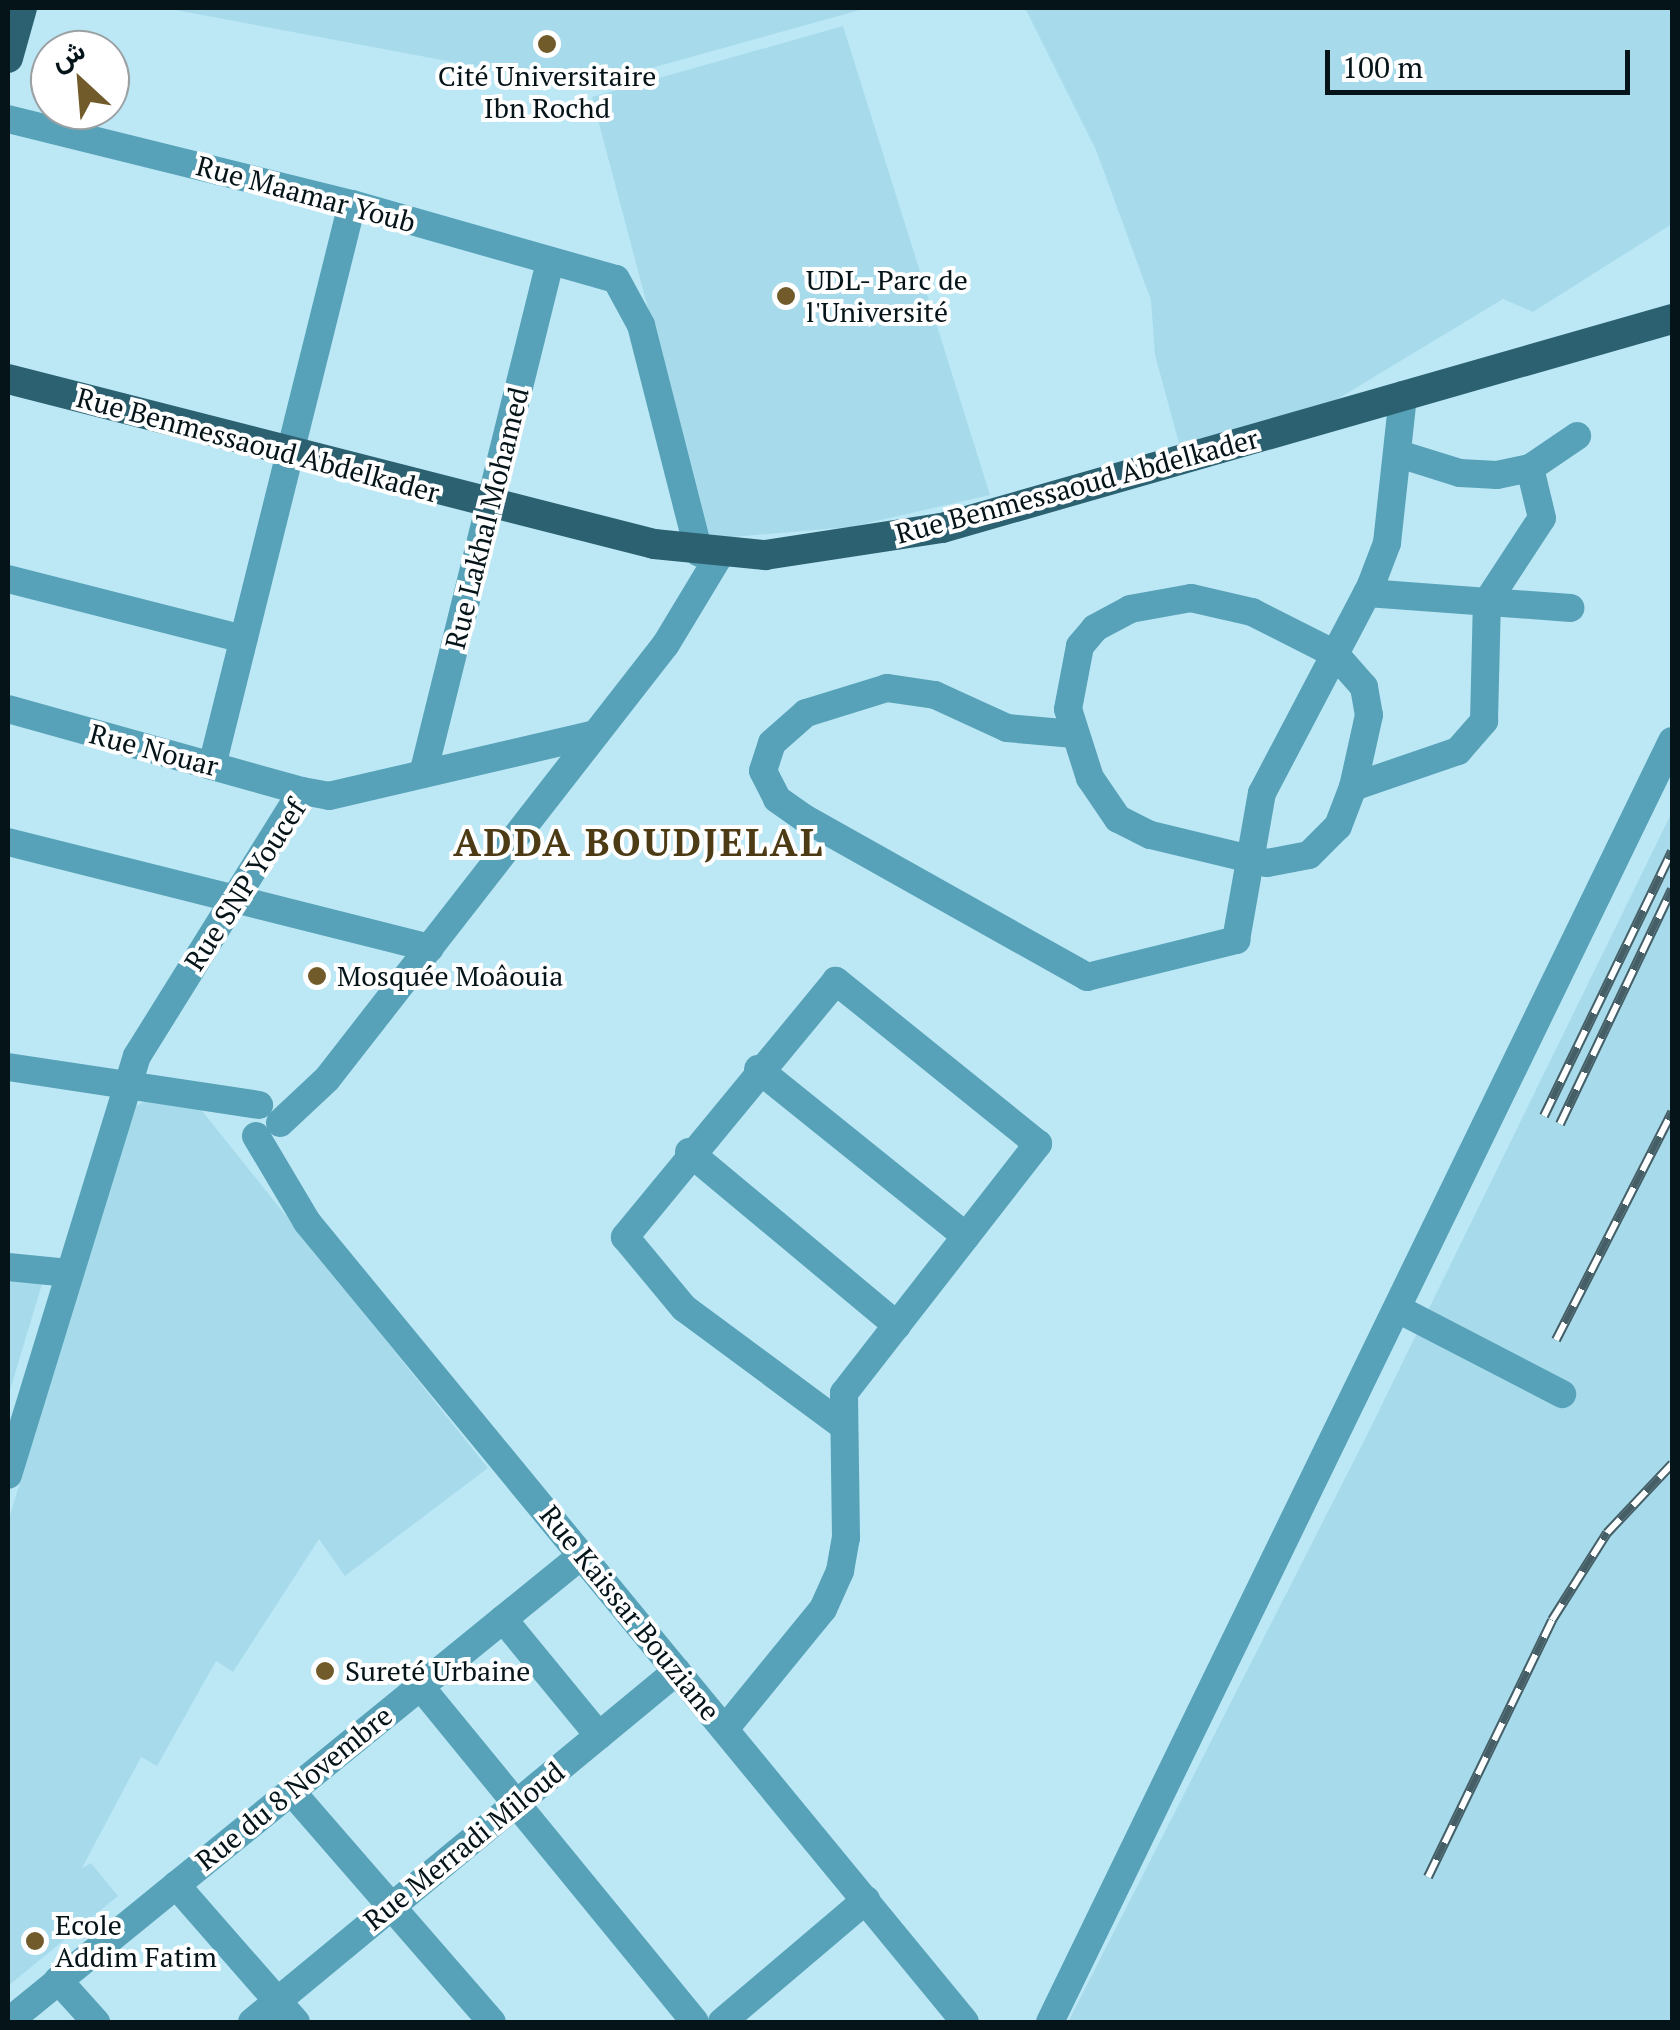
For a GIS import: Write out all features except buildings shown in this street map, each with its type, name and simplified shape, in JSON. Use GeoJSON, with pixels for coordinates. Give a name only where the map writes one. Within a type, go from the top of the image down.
{"type":"FeatureCollection","features":[{"type":"Feature","properties":{"kind":"main road"},"geometry":{"type":"LineString","coordinates":[[8,58],[22,8]]}},
{"type":"Feature","properties":{"kind":"main road","name":"Rue Benmessaoud Abdelkader"},"geometry":{"type":"LineString","coordinates":[[8,386],[490,504],[710,553],[793,553],[942,528],[1672,319]]}},
{"type":"Feature","properties":{"kind":"street","name":"Rue Maamar Youb"},"geometry":{"type":"LineString","coordinates":[[8,119],[352,204],[616,279],[633,300],[710,553]]}},
{"type":"Feature","properties":{"kind":"street"},"geometry":{"type":"LineString","coordinates":[[212,766],[352,204]]}},
{"type":"Feature","properties":{"kind":"street","name":"Rue Lakhal Mohamed"},"geometry":{"type":"LineString","coordinates":[[423,774],[550,262]]}},
{"type":"Feature","properties":{"kind":"street"},"geometry":{"type":"LineString","coordinates":[[1074,734],[1007,728],[934,695],[888,688],[806,714],[772,743],[763,772],[777,799],[804,818],[1092,978],[1240,938],[1262,793],[1367,593],[1386,543],[1403,396]]}},
{"type":"Feature","properties":{"kind":"street"},"geometry":{"type":"LineString","coordinates":[[1399,454],[1460,474],[1530,468],[1577,436]]}},
{"type":"Feature","properties":{"kind":"street"},"geometry":{"type":"LineString","coordinates":[[1353,787],[1429,763],[1474,737],[1486,702],[1487,602],[1542,518],[1530,468]]}},
{"type":"Feature","properties":{"kind":"street"},"geometry":{"type":"LineString","coordinates":[[8,1067],[200,1092],[264,1121],[343,1057],[430,948],[666,644],[710,553]]}},
{"type":"Feature","properties":{"kind":"street"},"geometry":{"type":"LineString","coordinates":[[8,579],[243,638]]}},
{"type":"Feature","properties":{"kind":"street"},"geometry":{"type":"LineString","coordinates":[[1367,593],[1570,608]]}},
{"type":"Feature","properties":{"kind":"street"},"geometry":{"type":"LineString","coordinates":[[1154,602],[1224,603],[1335,654],[1355,672],[1370,707],[1353,787],[1327,842],[1287,862],[1251,858],[1150,835],[1118,819],[1090,778],[1074,734],[1068,708],[1084,639],[1104,622],[1154,602]]}},
{"type":"Feature","properties":{"kind":"street","name":"Rue Nouar"},"geometry":{"type":"LineString","coordinates":[[8,710],[302,790]]}},
{"type":"Feature","properties":{"kind":"street","name":"Rue SNP Youcef"},"geometry":{"type":"LineString","coordinates":[[8,1475],[142,1045],[302,790],[323,797],[596,734]]}},
{"type":"Feature","properties":{"kind":"street"},"geometry":{"type":"LineString","coordinates":[[1050,2022],[1672,741]]}},
{"type":"Feature","properties":{"kind":"street"},"geometry":{"type":"LineString","coordinates":[[8,842],[430,948]]}},
{"type":"Feature","properties":{"kind":"street"},"geometry":{"type":"LineString","coordinates":[[726,1729],[823,1609],[840,1571],[846,1538],[844,1393],[1034,1152],[1037,1140],[840,982],[826,986],[630,1224],[628,1246],[684,1308],[842,1425]]}},
{"type":"Feature","properties":{"kind":"street"},"geometry":{"type":"LineString","coordinates":[[758,1069],[966,1236]]}},
{"type":"Feature","properties":{"kind":"street","name":"Rue Kaissar Bouziane"},"geometry":{"type":"LineString","coordinates":[[264,1121],[294,1202],[961,2021]]}},
{"type":"Feature","properties":{"kind":"street"},"geometry":{"type":"LineString","coordinates":[[688,1152],[897,1325]]}},
{"type":"Feature","properties":{"kind":"street"},"geometry":{"type":"LineString","coordinates":[[8,1266],[69,1273]]}},
{"type":"Feature","properties":{"kind":"street"},"geometry":{"type":"LineString","coordinates":[[1398,1309],[1562,1394]]}},
{"type":"Feature","properties":{"kind":"street","name":"Rue du 8 Novembre"},"geometry":{"type":"LineString","coordinates":[[8,2022],[582,1555]]}},
{"type":"Feature","properties":{"kind":"street"},"geometry":{"type":"LineString","coordinates":[[503,1619],[599,1736]]}},
{"type":"Feature","properties":{"kind":"street","name":"Rue Merradi Miloud"},"geometry":{"type":"LineString","coordinates":[[252,2022],[287,2012],[390,1906],[678,1671]]}},
{"type":"Feature","properties":{"kind":"street"},"geometry":{"type":"LineString","coordinates":[[420,1686],[694,2022]]}},
{"type":"Feature","properties":{"kind":"street"},"geometry":{"type":"LineString","coordinates":[[291,1791],[492,2022]]}},
{"type":"Feature","properties":{"kind":"street"},"geometry":{"type":"LineString","coordinates":[[176,1884],[287,2012]]}},
{"type":"Feature","properties":{"kind":"street"},"geometry":{"type":"LineString","coordinates":[[722,2022],[866,1900]]}},
{"type":"Feature","properties":{"kind":"street"},"geometry":{"type":"LineString","coordinates":[[58,1980],[96,2022]]}},
{"type":"Feature","properties":{"kind":"shaded area","name":"Cité Universitaire Ibn Rochd"},"geometry":{"type":"Polygon","coordinates":[[[165,8],[867,8],[590,85],[549,86],[533,77],[165,8]]]}},
{"type":"Feature","properties":{"kind":"shaded area"},"geometry":{"type":"Polygon","coordinates":[[[1025,8],[1672,8],[1672,224],[1533,312],[1503,299],[1326,406],[1180,447],[1155,355],[1151,300],[1096,150],[1025,8]]]}},
{"type":"Feature","properties":{"kind":"shaded area","name":"UDL- Parc de l'Université"},"geometry":{"type":"Polygon","coordinates":[[[843,26],[990,495],[850,527],[709,539],[592,97],[843,26]]]}},
{"type":"Feature","properties":{"kind":"shaded area"},"geometry":{"type":"Polygon","coordinates":[[[1672,812],[1672,2022],[1068,2022],[1367,1435],[1672,812]]]}},
{"type":"Feature","properties":{"kind":"shaded area"},"geometry":{"type":"Polygon","coordinates":[[[191,1097],[488,1468],[345,1576],[319,1539],[233,1672],[216,1661],[157,1766],[141,1757],[82,1868],[91,1863],[118,1896],[8,1986],[8,1522],[133,1108],[149,1099],[191,1097]]]}},
{"type":"Feature","properties":{"kind":"shaded area"},"geometry":{"type":"Polygon","coordinates":[[[8,1280],[42,1284],[8,1397],[8,1280]]]}},
{"type":"Feature","properties":{"kind":"railway"},"geometry":{"type":"LineString","coordinates":[[1544,1116],[1672,851]]}},
{"type":"Feature","properties":{"kind":"railway"},"geometry":{"type":"LineString","coordinates":[[1560,1124],[1672,889]]}},
{"type":"Feature","properties":{"kind":"railway"},"geometry":{"type":"LineString","coordinates":[[1556,1340],[1672,1112]]}},
{"type":"Feature","properties":{"kind":"railway"},"geometry":{"type":"LineString","coordinates":[[1428,1877],[1552,1620],[1607,1533],[1672,1464]]}},
{"type":"Feature","properties":{"kind":"place","name":"Cité Universitaire Ibn Rochd"},"geometry":{"type":"Point","coordinates":[547,44]}},
{"type":"Feature","properties":{"kind":"place","name":"UDL- Parc de l'Université"},"geometry":{"type":"Point","coordinates":[786,296]}},
{"type":"Feature","properties":{"kind":"place","name":"Mosquée Moâouia"},"geometry":{"type":"Point","coordinates":[317,976]}},
{"type":"Feature","properties":{"kind":"place","name":"Sureté Urbaine"},"geometry":{"type":"Point","coordinates":[325,1671]}},
{"type":"Feature","properties":{"kind":"place","name":"Ecole Addim Fatim"},"geometry":{"type":"Point","coordinates":[35,1941]}},
{"type":"Feature","properties":{"kind":"district","name":"ADDA BOUDJELAL"},"geometry":{"type":"Point","coordinates":[639,843]}}]}
